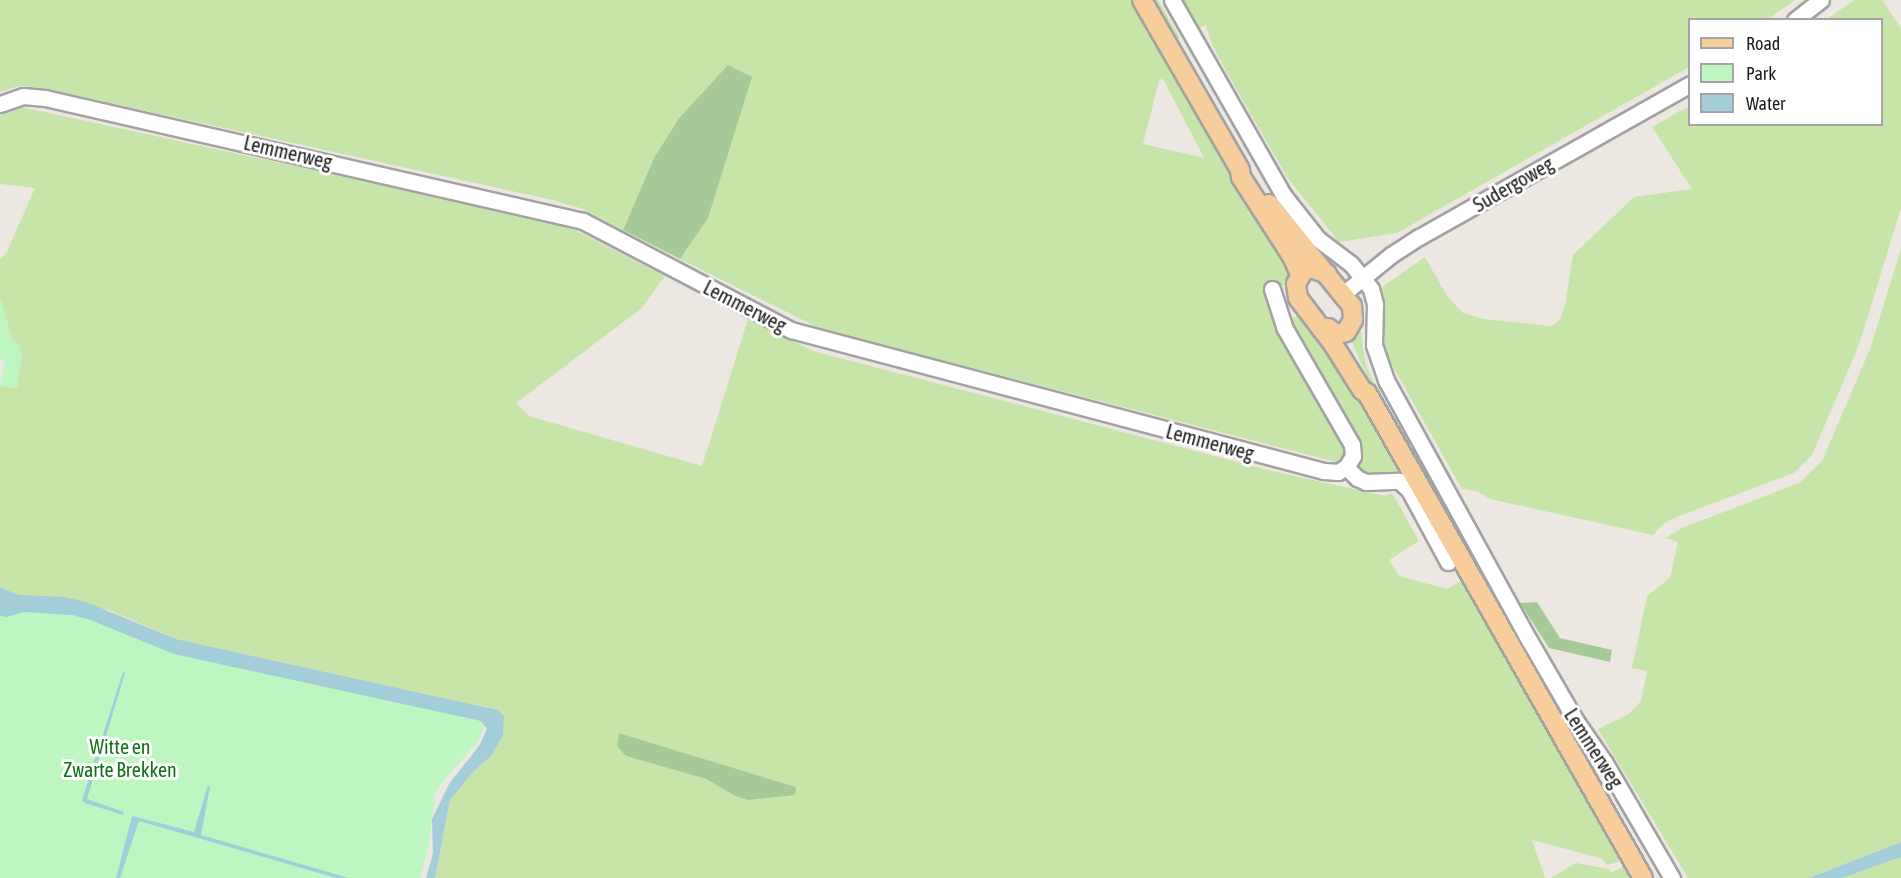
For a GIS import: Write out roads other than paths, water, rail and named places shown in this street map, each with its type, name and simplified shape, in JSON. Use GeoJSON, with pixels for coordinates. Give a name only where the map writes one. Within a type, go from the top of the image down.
{"type":"FeatureCollection","features":[{"type":"Feature","properties":{"kind":"main road"},"geometry":{"type":"LineString","coordinates":[[1142,0],[1240,170],[1240,177],[1292,256],[1300,274],[1296,291],[1301,302]]}},
{"type":"Feature","properties":{"kind":"main road"},"geometry":{"type":"LineString","coordinates":[[1240,170],[1246,173],[1351,304],[1354,314],[1347,330],[1336,334],[1328,328],[1321,328]]}},
{"type":"Feature","properties":{"kind":"main road"},"geometry":{"type":"LineString","coordinates":[[1300,274],[1311,268],[1327,274]]}},
{"type":"Feature","properties":{"kind":"main road","name":"Lemmerweg"},"geometry":{"type":"LineString","coordinates":[[1301,302],[1362,390],[1367,393],[1643,878]]}},
{"type":"Feature","properties":{"kind":"main road","name":"Lemmerweg"},"geometry":{"type":"LineString","coordinates":[[1347,330],[1349,344],[1368,387],[1367,393]]}},
{"type":"Feature","properties":{"kind":"street","name":"Lemmerweg"},"geometry":{"type":"LineString","coordinates":[[1172,0],[1284,196],[1322,243],[1348,261],[1363,278],[1374,297],[1373,340],[1387,382],[1535,650],[1576,721],[1605,762],[1672,878]]}},
{"type":"Feature","properties":{"kind":"street"},"geometry":{"type":"LineString","coordinates":[[1798,18],[1821,0]]}},
{"type":"Feature","properties":{"kind":"street","name":"Sudergoweg"},"geometry":{"type":"LineString","coordinates":[[1343,294],[1419,237],[1688,85]]}},
{"type":"Feature","properties":{"kind":"street","name":"Lemmerweg"},"geometry":{"type":"LineString","coordinates":[[0,105],[23,96],[45,98],[583,221],[791,330],[1324,471],[1338,472],[1347,467]]}},
{"type":"Feature","properties":{"kind":"street"},"geometry":{"type":"LineString","coordinates":[[1272,289],[1280,317],[1350,441],[1354,453],[1347,467],[1357,478],[1366,482],[1397,481],[1404,484],[1448,562]]}},
{"type":"Feature","properties":{"kind":"street"},"geometry":{"type":"LineString","coordinates":[[1280,317],[1301,302]]}},
{"type":"Feature","properties":{"kind":"water"},"geometry":{"type":"Polygon","coordinates":[[[0,587],[19,595],[64,597],[86,602],[176,639],[498,710],[504,716],[503,735],[491,756],[473,772],[450,800],[435,878],[426,878],[433,853],[432,819],[449,784],[479,746],[487,729],[481,721],[174,654],[88,619],[72,615],[24,612],[7,617],[0,616],[0,587]]]}},
{"type":"Feature","properties":{"kind":"water"},"geometry":{"type":"Polygon","coordinates":[[[123,672],[125,673],[87,799],[124,812],[123,815],[82,800],[123,672]]]}},
{"type":"Feature","properties":{"kind":"water"},"geometry":{"type":"Polygon","coordinates":[[[208,785],[210,787],[201,835],[349,878],[336,878],[139,821],[120,878],[116,878],[132,816],[194,832],[208,785]]]}},
{"type":"Feature","properties":{"kind":"water"},"geometry":{"type":"Polygon","coordinates":[[[1901,842],[1901,857],[1842,878],[1809,878],[1901,842]]]}},
{"type":"Feature","properties":{"kind":"park label","name":"Witte en Zwarte Brekken"},"geometry":{"type":"Point","coordinates":[120,758]}}]}
